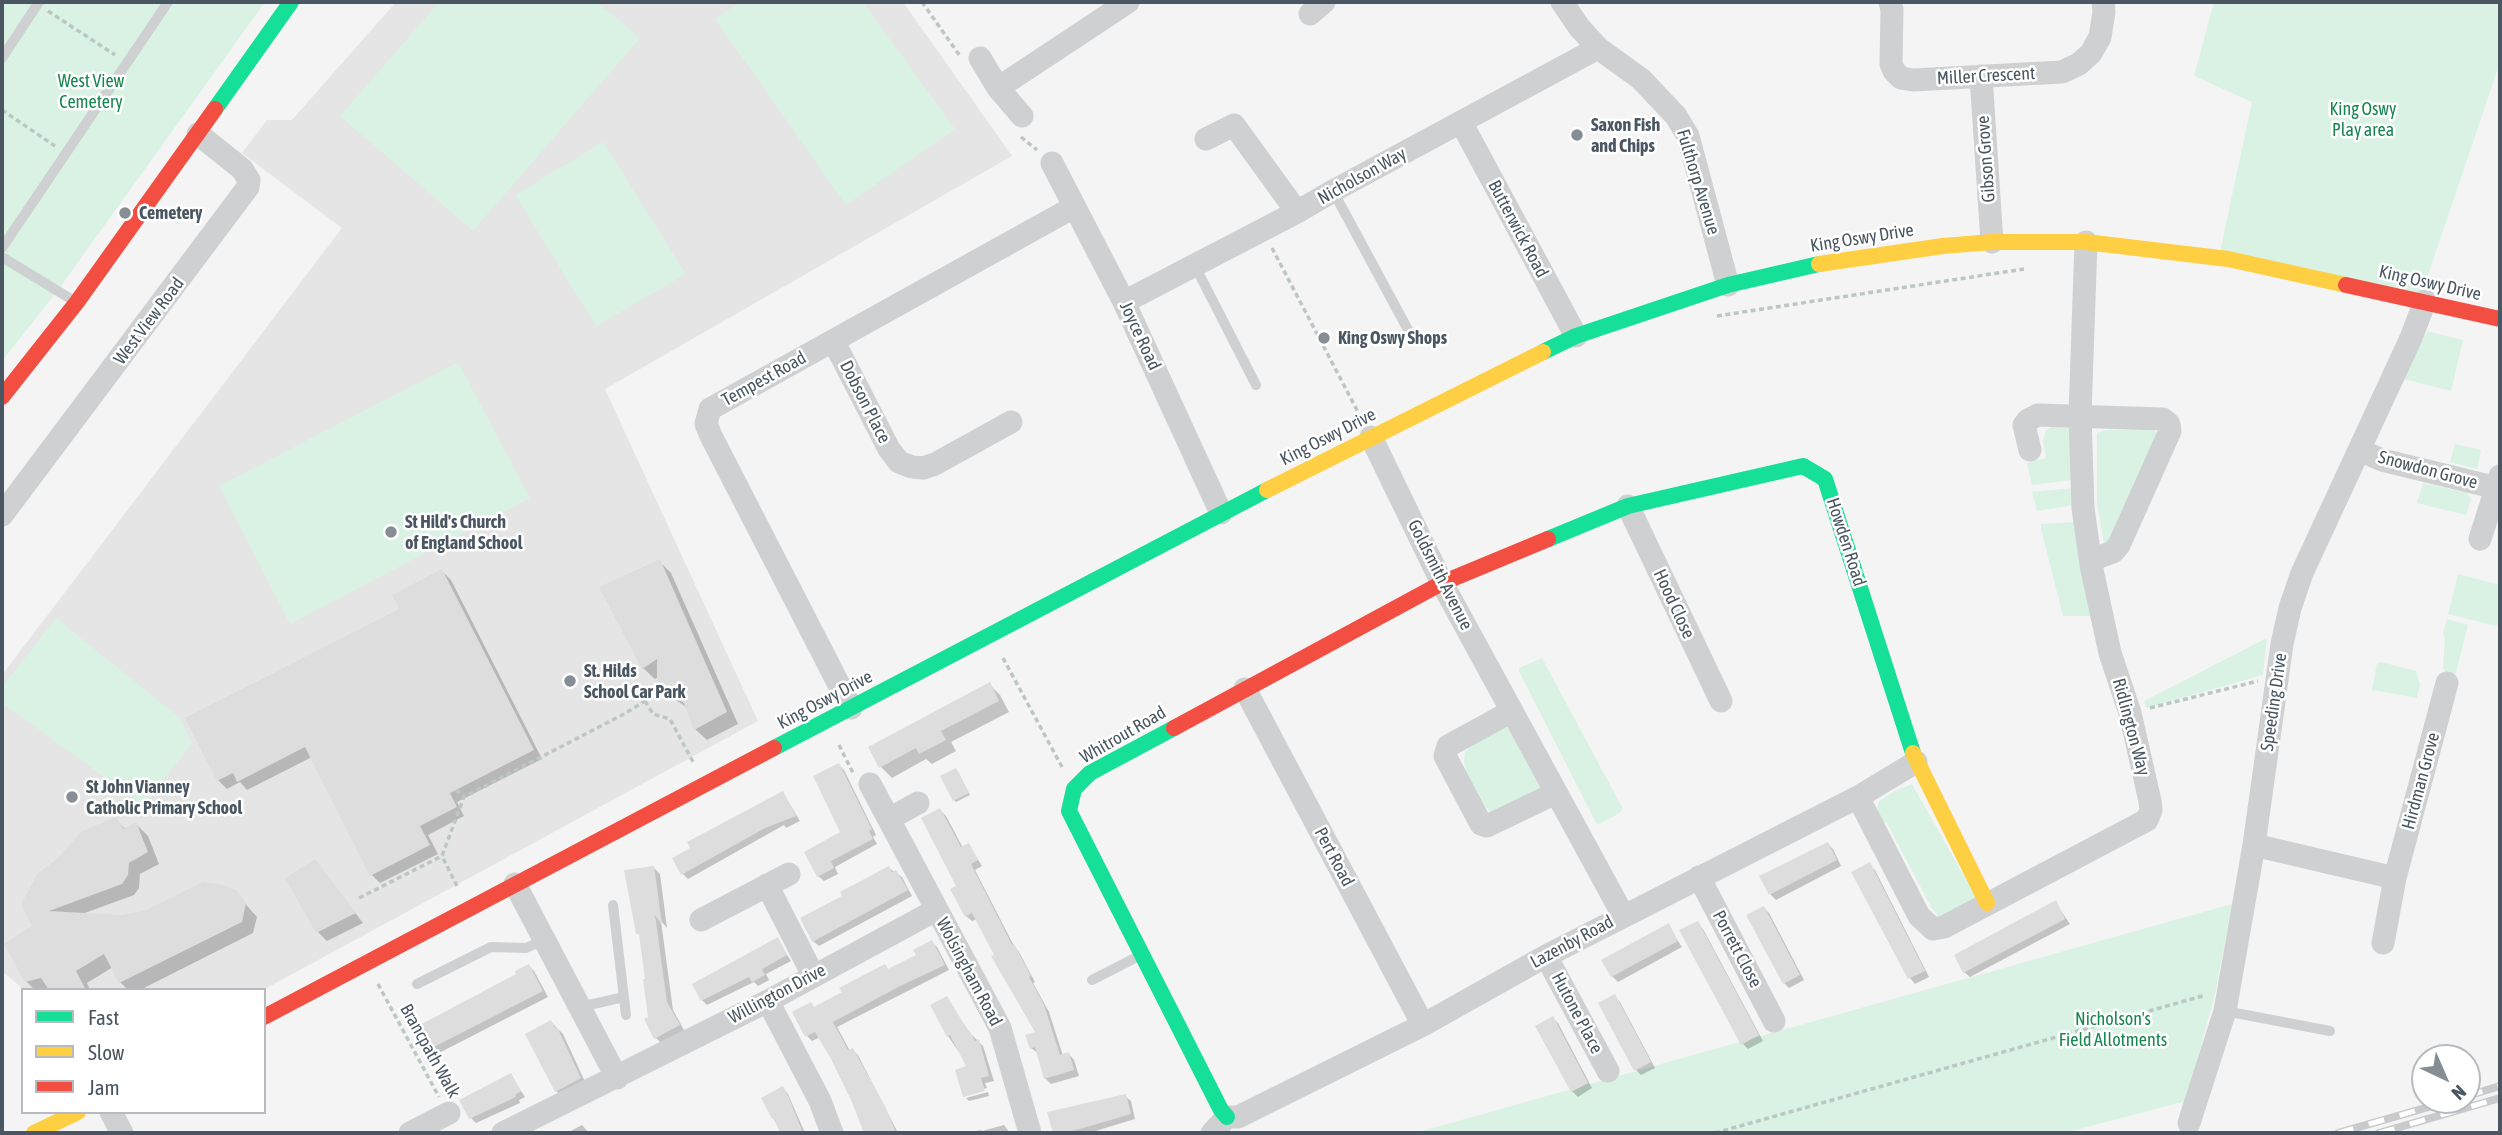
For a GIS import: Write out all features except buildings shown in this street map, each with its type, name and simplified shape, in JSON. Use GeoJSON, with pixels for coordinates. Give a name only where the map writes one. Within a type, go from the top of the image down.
{"type":"FeatureCollection","features":[{"type":"Feature","properties":{"kind":"street"},"geometry":{"type":"LineString","coordinates":[[2,397],[77,302],[291,2]]}},
{"type":"Feature","properties":{"kind":"street"},"geometry":{"type":"LineString","coordinates":[[998,88],[1128,2]]}},
{"type":"Feature","properties":{"kind":"street","name":"Fulthorp Avenue"},"geometry":{"type":"LineString","coordinates":[[1562,2],[1598,48],[1640,79],[1676,117],[1688,136],[1728,285]]}},
{"type":"Feature","properties":{"kind":"street","name":"Miller Crescent"},"geometry":{"type":"LineString","coordinates":[[1890,2],[1891,64],[1901,78],[1913,80],[2062,72],[2079,64],[2091,53],[2100,37],[2103,2]]}},
{"type":"Feature","properties":{"kind":"street","name":"Nicholson Way"},"geometry":{"type":"LineString","coordinates":[[1125,302],[1598,48]]}},
{"type":"Feature","properties":{"kind":"street"},"geometry":{"type":"LineString","coordinates":[[980,58],[998,88],[1022,116]]}},
{"type":"Feature","properties":{"kind":"street","name":"Gibson Grove"},"geometry":{"type":"LineString","coordinates":[[1981,76],[1992,242]]}},
{"type":"Feature","properties":{"kind":"street","name":"Butterwick Road"},"geometry":{"type":"LineString","coordinates":[[1461,122],[1576,336]]}},
{"type":"Feature","properties":{"kind":"street"},"geometry":{"type":"LineString","coordinates":[[1206,139],[1234,125],[1297,212]]}},
{"type":"Feature","properties":{"kind":"street","name":"West View Road"},"geometry":{"type":"LineString","coordinates":[[2,515],[248,187],[249,180],[242,169],[198,134]]}},
{"type":"Feature","properties":{"kind":"street","name":"Joyce Road"},"geometry":{"type":"LineString","coordinates":[[1052,163],[1125,302],[1221,513]]}},
{"type":"Feature","properties":{"kind":"street","name":"Tempest Road"},"geometry":{"type":"LineString","coordinates":[[851,708],[706,424],[710,409],[1074,207]]}},
{"type":"Feature","properties":{"kind":"street","name":"King Oswy Drive"},"geometry":{"type":"LineString","coordinates":[[266,1016],[1221,513],[1362,430],[1576,336],[1728,285],[1830,261],[1943,246],[1992,242],[2086,242],[2228,259],[2500,319]]}},
{"type":"Feature","properties":{"kind":"street","name":"Ridlington Way"},"geometry":{"type":"LineString","coordinates":[[1858,797],[1925,923],[1933,929],[1944,927],[2147,820],[2151,810],[2150,800],[2130,713],[2110,653],[2083,508],[2081,415],[2086,242]]}},
{"type":"Feature","properties":{"kind":"street","name":"Speeding Drive"},"geometry":{"type":"LineString","coordinates":[[2189,1123],[2226,999],[2254,845],[2277,676],[2290,608],[2302,573],[2411,338],[2425,302]]}},
{"type":"Feature","properties":{"kind":"street","name":"Dobson Place"},"geometry":{"type":"LineString","coordinates":[[834,341],[889,449],[900,462],[923,468],[935,464],[1011,422]]}},
{"type":"Feature","properties":{"kind":"street"},"geometry":{"type":"LineString","coordinates":[[2029,450],[2024,425],[2038,415],[2164,419],[2169,424],[2170,431],[2119,545],[2113,552],[2091,560]]}},
{"type":"Feature","properties":{"kind":"street","name":"Goldsmith Avenue"},"geometry":{"type":"LineString","coordinates":[[1362,430],[1623,915]]}},
{"type":"Feature","properties":{"kind":"street","name":"Snowdon Grove"},"geometry":{"type":"LineString","coordinates":[[2359,450],[2382,460],[2499,482],[2480,539]]}},
{"type":"Feature","properties":{"kind":"street","name":"Howden Road"},"geometry":{"type":"LineString","coordinates":[[1442,583],[1628,506],[1803,466],[1825,479],[1916,762],[1987,903]]}},
{"type":"Feature","properties":{"kind":"street","name":"Hood Close"},"geometry":{"type":"LineString","coordinates":[[1628,506],[1721,701]]}},
{"type":"Feature","properties":{"kind":"street","name":"Whitrout Road"},"geometry":{"type":"LineString","coordinates":[[1220,1125],[1222,1110],[1069,811],[1074,789],[1090,773],[1442,583]]}},
{"type":"Feature","properties":{"kind":"street","name":"Hirdman Grove"},"geometry":{"type":"LineString","coordinates":[[2383,943],[2395,878],[2447,683]]}},
{"type":"Feature","properties":{"kind":"street","name":"Pert Road"},"geometry":{"type":"LineString","coordinates":[[1245,689],[1423,1025]]}},
{"type":"Feature","properties":{"kind":"street"},"geometry":{"type":"LineString","coordinates":[[1512,711],[1448,746],[1445,756],[1481,824],[1487,826],[1556,793]]}},
{"type":"Feature","properties":{"kind":"street","name":"Lazenby Road"},"geometry":{"type":"LineString","coordinates":[[1220,1125],[1423,1025],[1623,915],[1858,797],[1916,762]]}},
{"type":"Feature","properties":{"kind":"street","name":"Wolsingham Road"},"geometry":{"type":"LineString","coordinates":[[862,779],[888,819],[1000,1028],[1030,1133]]}},
{"type":"Feature","properties":{"kind":"street"},"geometry":{"type":"LineString","coordinates":[[888,819],[918,803]]}},
{"type":"Feature","properties":{"kind":"street"},"geometry":{"type":"LineString","coordinates":[[2254,845],[2395,878]]}},
{"type":"Feature","properties":{"kind":"street"},"geometry":{"type":"LineString","coordinates":[[701,920],[789,874]]}},
{"type":"Feature","properties":{"kind":"street","name":"Porrett Close"},"geometry":{"type":"LineString","coordinates":[[1699,877],[1774,1021]]}},
{"type":"Feature","properties":{"kind":"street"},"geometry":{"type":"LineString","coordinates":[[514,884],[617,1078]]}},
{"type":"Feature","properties":{"kind":"street"},"geometry":{"type":"LineString","coordinates":[[767,885],[813,975]]}},
{"type":"Feature","properties":{"kind":"street","name":"Willington Drive"},"geometry":{"type":"LineString","coordinates":[[503,1133],[768,1001],[936,910]]}},
{"type":"Feature","properties":{"kind":"street","name":"Hutone Place"},"geometry":{"type":"LineString","coordinates":[[1546,956],[1608,1071]]}},
{"type":"Feature","properties":{"kind":"street"},"geometry":{"type":"LineString","coordinates":[[768,1001],[820,1101],[832,1133]]}},
{"type":"Feature","properties":{"kind":"street"},"geometry":{"type":"LineString","coordinates":[[34,1133],[74,1114]]}},
{"type":"Feature","properties":{"kind":"street"},"geometry":{"type":"LineString","coordinates":[[112,1114],[122,1133]]}},
{"type":"Feature","properties":{"kind":"street"},"geometry":{"type":"LineString","coordinates":[[411,1133],[449,1114]]}},
{"type":"Feature","properties":{"kind":"lane"},"geometry":{"type":"LineString","coordinates":[[2,248],[168,2]]}},
{"type":"Feature","properties":{"kind":"lane"},"geometry":{"type":"LineString","coordinates":[[2,58],[38,3]]}},
{"type":"Feature","properties":{"kind":"lane"},"geometry":{"type":"LineString","coordinates":[[1333,191],[1413,340]]}},
{"type":"Feature","properties":{"kind":"lane"},"geometry":{"type":"LineString","coordinates":[[2,257],[77,302]]}},
{"type":"Feature","properties":{"kind":"lane"},"geometry":{"type":"LineString","coordinates":[[1195,266],[1256,385]]}},
{"type":"Feature","properties":{"kind":"lane"},"geometry":{"type":"LineString","coordinates":[[613,905],[626,1015]]}},
{"type":"Feature","properties":{"kind":"lane"},"geometry":{"type":"LineString","coordinates":[[416,984],[491,947],[526,948],[544,940]]}},
{"type":"Feature","properties":{"kind":"lane"},"geometry":{"type":"LineString","coordinates":[[1091,980],[1143,955]]}},
{"type":"Feature","properties":{"kind":"lane"},"geometry":{"type":"LineString","coordinates":[[580,1007],[624,997]]}},
{"type":"Feature","properties":{"kind":"lane"},"geometry":{"type":"LineString","coordinates":[[2226,999],[2330,1031]]}},
{"type":"Feature","properties":{"kind":"path"},"geometry":{"type":"LineString","coordinates":[[38,3],[126,63]]}},
{"type":"Feature","properties":{"kind":"path"},"geometry":{"type":"LineString","coordinates":[[2,110],[65,153]]}},
{"type":"Feature","properties":{"kind":"path"},"geometry":{"type":"LineString","coordinates":[[1263,230],[1360,414],[1362,430]]}},
{"type":"Feature","properties":{"kind":"path"},"geometry":{"type":"LineString","coordinates":[[1713,317],[2030,268]]}},
{"type":"Feature","properties":{"kind":"path"},"geometry":{"type":"LineString","coordinates":[[1003,658],[1074,789]]}},
{"type":"Feature","properties":{"kind":"path"},"geometry":{"type":"LineString","coordinates":[[2130,713],[2277,676]]}},
{"type":"Feature","properties":{"kind":"path"},"geometry":{"type":"LineString","coordinates":[[359,898],[442,856],[464,797],[565,746],[645,701],[657,686]]}},
{"type":"Feature","properties":{"kind":"path"},"geometry":{"type":"LineString","coordinates":[[645,701],[653,714],[670,719],[695,766]]}},
{"type":"Feature","properties":{"kind":"path"},"geometry":{"type":"LineString","coordinates":[[839,745],[862,779]]}},
{"type":"Feature","properties":{"kind":"path"},"geometry":{"type":"LineString","coordinates":[[456,790],[464,797]]}},
{"type":"Feature","properties":{"kind":"path"},"geometry":{"type":"LineString","coordinates":[[442,856],[459,890]]}},
{"type":"Feature","properties":{"kind":"path","name":"Brancpath Walk"},"geometry":{"type":"LineString","coordinates":[[377,982],[449,1114]]}},
{"type":"Feature","properties":{"kind":"path"},"geometry":{"type":"LineString","coordinates":[[1715,1133],[2226,999]]}},
{"type":"Feature","properties":{"kind":"shaded area","name":"St Hild's Church of England School"},"geometry":{"type":"Polygon","coordinates":[[[396,2],[903,2],[1012,156],[605,389],[758,721],[266,988],[22,988],[2,971],[2,675],[342,228],[242,153],[267,120],[292,120],[396,2]]]}},
{"type":"Feature","properties":{"kind":"green space","name":"West View Cemetery"},"geometry":{"type":"Polygon","coordinates":[[[2,2],[265,2],[58,290],[2,361],[2,2]]]}},
{"type":"Feature","properties":{"kind":"green space"},"geometry":{"type":"Polygon","coordinates":[[[439,2],[597,2],[640,38],[473,231],[340,116],[439,2]]]}},
{"type":"Feature","properties":{"kind":"green space"},"geometry":{"type":"Polygon","coordinates":[[[740,2],[863,2],[955,129],[846,205],[715,19],[740,2]]]}},
{"type":"Feature","properties":{"kind":"green space","name":"King Oswy Play area"},"geometry":{"type":"Polygon","coordinates":[[[2214,2],[2500,2],[2500,62],[2421,296],[2220,252],[2252,102],[2194,76],[2214,2]]]}},
{"type":"Feature","properties":{"kind":"green space"},"geometry":{"type":"Polygon","coordinates":[[[603,142],[686,274],[596,326],[515,195],[603,142]]]}},
{"type":"Feature","properties":{"kind":"green space"},"geometry":{"type":"Polygon","coordinates":[[[2427,331],[2463,340],[2451,391],[2404,379],[2427,331]]]}},
{"type":"Feature","properties":{"kind":"green space"},"geometry":{"type":"Polygon","coordinates":[[[458,362],[530,498],[290,624],[219,486],[458,362]]]}},
{"type":"Feature","properties":{"kind":"green space"},"geometry":{"type":"Polygon","coordinates":[[[2055,426],[2070,426],[2072,480],[2032,485],[2027,463],[2046,458],[2043,440],[2046,430],[2055,426]]]}},
{"type":"Feature","properties":{"kind":"green space"},"geometry":{"type":"Polygon","coordinates":[[[2106,430],[2154,430],[2157,434],[2116,543],[2104,544],[2097,503],[2097,433],[2106,430]]]}},
{"type":"Feature","properties":{"kind":"green space"},"geometry":{"type":"Polygon","coordinates":[[[2455,444],[2481,450],[2477,469],[2450,462],[2455,444]]]}},
{"type":"Feature","properties":{"kind":"green space"},"geometry":{"type":"Polygon","coordinates":[[[2423,483],[2467,493],[2471,499],[2466,515],[2417,503],[2423,483]]]}},
{"type":"Feature","properties":{"kind":"green space"},"geometry":{"type":"Polygon","coordinates":[[[2073,488],[2074,505],[2037,511],[2032,492],[2073,488]]]}},
{"type":"Feature","properties":{"kind":"green space"},"geometry":{"type":"Polygon","coordinates":[[[2075,522],[2091,616],[2063,616],[2041,529],[2041,524],[2075,522]]]}},
{"type":"Feature","properties":{"kind":"green space"},"geometry":{"type":"Polygon","coordinates":[[[2458,574],[2500,585],[2500,627],[2448,614],[2458,574]]]}},
{"type":"Feature","properties":{"kind":"green space"},"geometry":{"type":"Polygon","coordinates":[[[56,618],[180,718],[192,744],[143,805],[2,703],[2,687],[56,618]]]}},
{"type":"Feature","properties":{"kind":"green space"},"geometry":{"type":"Polygon","coordinates":[[[2447,619],[2468,625],[2455,676],[2448,675],[2443,668],[2443,633],[2447,619]]]}},
{"type":"Feature","properties":{"kind":"green space"},"geometry":{"type":"Polygon","coordinates":[[[2267,638],[2263,675],[2146,708],[2144,701],[2267,638]]]}},
{"type":"Feature","properties":{"kind":"green space"},"geometry":{"type":"Polygon","coordinates":[[[1542,658],[1623,809],[1601,823],[1597,824],[1594,819],[1519,671],[1519,668],[1542,658]]]}},
{"type":"Feature","properties":{"kind":"green space"},"geometry":{"type":"Polygon","coordinates":[[[2377,663],[2416,671],[2420,685],[2417,698],[2372,690],[2377,663]]]}},
{"type":"Feature","properties":{"kind":"green space"},"geometry":{"type":"Polygon","coordinates":[[[1508,726],[1545,792],[1492,813],[1485,806],[1467,774],[1465,752],[1472,745],[1508,726]]]}},
{"type":"Feature","properties":{"kind":"green space"},"geometry":{"type":"Polygon","coordinates":[[[1912,784],[1977,899],[1939,917],[1931,907],[1887,823],[1881,822],[1877,810],[1879,801],[1912,784]]]}},
{"type":"Feature","properties":{"kind":"green space","name":"Nicholson's Field Allotments"},"geometry":{"type":"Polygon","coordinates":[[[2232,904],[2215,994],[2186,1101],[2064,1133],[1415,1133],[2232,904]]]}},
{"type":"Feature","properties":{"kind":"railway"},"geometry":{"type":"LineString","coordinates":[[2481,1092],[2500,1086]]}},
{"type":"Feature","properties":{"kind":"railway"},"geometry":{"type":"LineString","coordinates":[[2379,1133],[2500,1098]]}},
{"type":"Feature","properties":{"kind":"railway"},"geometry":{"type":"LineString","coordinates":[[2338,1133],[2411,1112]]}},
{"type":"Feature","properties":{"kind":"traffic: fast"},"geometry":{"type":"LineString","coordinates":[[215,109],[291,2]]}},
{"type":"Feature","properties":{"kind":"traffic: fast"},"geometry":{"type":"LineString","coordinates":[[1543,352],[1576,336],[1728,285],[1819,264]]}},
{"type":"Feature","properties":{"kind":"traffic: fast"},"geometry":{"type":"LineString","coordinates":[[1548,539],[1628,506],[1803,466],[1825,479],[1913,753]]}},
{"type":"Feature","properties":{"kind":"traffic: fast"},"geometry":{"type":"LineString","coordinates":[[774,748],[1267,490]]}},
{"type":"Feature","properties":{"kind":"traffic: fast"},"geometry":{"type":"LineString","coordinates":[[1174,728],[1090,773],[1074,789],[1069,811],[1221,1110],[1227,1117]]}},
{"type":"Feature","properties":{"kind":"traffic: slow"},"geometry":{"type":"LineString","coordinates":[[1819,264],[1943,246],[1992,242],[2086,242],[2228,259],[2346,285]]}},
{"type":"Feature","properties":{"kind":"traffic: slow"},"geometry":{"type":"LineString","coordinates":[[1267,490],[1543,352]]}},
{"type":"Feature","properties":{"kind":"traffic: slow"},"geometry":{"type":"LineString","coordinates":[[1913,753],[1987,903]]}},
{"type":"Feature","properties":{"kind":"traffic: slow"},"geometry":{"type":"LineString","coordinates":[[34,1133],[74,1114]]}},
{"type":"Feature","properties":{"kind":"traffic: jam"},"geometry":{"type":"LineString","coordinates":[[2,397],[77,302],[215,109]]}},
{"type":"Feature","properties":{"kind":"traffic: jam"},"geometry":{"type":"LineString","coordinates":[[2346,285],[2500,319]]}},
{"type":"Feature","properties":{"kind":"traffic: jam"},"geometry":{"type":"LineString","coordinates":[[1174,728],[1442,583],[1548,539]]}},
{"type":"Feature","properties":{"kind":"traffic: jam"},"geometry":{"type":"LineString","coordinates":[[266,1016],[774,748]]}},
{"type":"Feature","properties":{"kind":"place","name":"Saxon Fish and Chips"},"geometry":{"type":"Point","coordinates":[1577,135]}},
{"type":"Feature","properties":{"kind":"place","name":"Cemetery"},"geometry":{"type":"Point","coordinates":[125,213]}},
{"type":"Feature","properties":{"kind":"place","name":"King Oswy Shops"},"geometry":{"type":"Point","coordinates":[1324,338]}},
{"type":"Feature","properties":{"kind":"place","name":"St Hild's Church of England School"},"geometry":{"type":"Point","coordinates":[391,532]}},
{"type":"Feature","properties":{"kind":"place","name":"St. Hilds School Car Park"},"geometry":{"type":"Point","coordinates":[570,681]}},
{"type":"Feature","properties":{"kind":"place","name":"St John Vianney Catholic Primary School"},"geometry":{"type":"Point","coordinates":[72,797]}}]}
